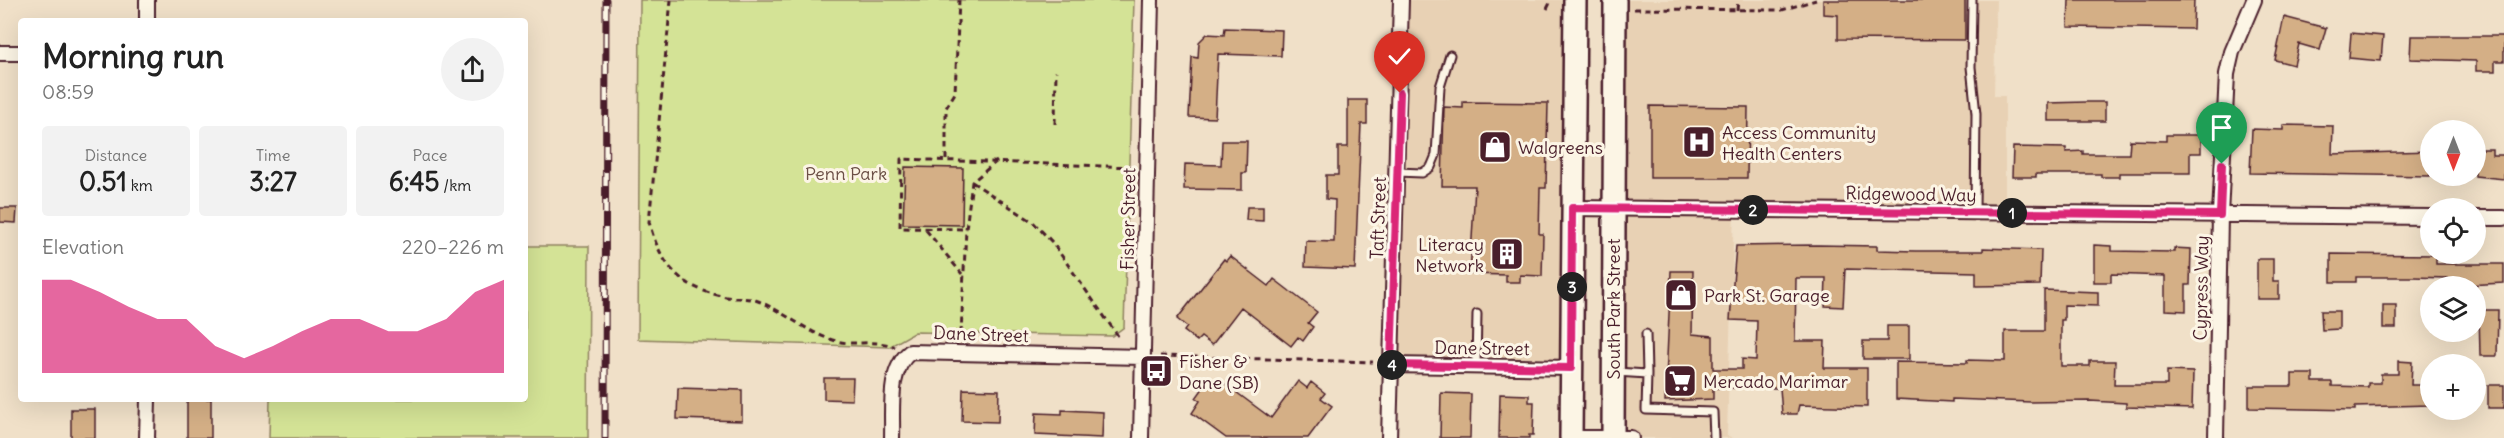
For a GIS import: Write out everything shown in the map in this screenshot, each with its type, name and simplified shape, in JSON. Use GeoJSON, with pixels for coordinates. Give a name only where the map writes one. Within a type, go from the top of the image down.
{"type":"FeatureCollection","features":[{"type":"Feature","properties":{"kind":"main road"},"geometry":{"type":"LineString","coordinates":[[1573,438],[1571,368],[1575,0]]}},
{"type":"Feature","properties":{"kind":"main road","name":"South Park Street"},"geometry":{"type":"LineString","coordinates":[[1613,438],[1612,208],[1624,5]]}},
{"type":"Feature","properties":{"kind":"street"},"geometry":{"type":"LineString","coordinates":[[147,0],[147,18]]}},
{"type":"Feature","properties":{"kind":"street","name":"Fisher Street"},"geometry":{"type":"LineString","coordinates":[[1141,438],[1152,0]]}},
{"type":"Feature","properties":{"kind":"street","name":"Taft Street"},"geometry":{"type":"LineString","coordinates":[[1389,438],[1401,0]]}},
{"type":"Feature","properties":{"kind":"street","name":"Cypress Way"},"geometry":{"type":"LineString","coordinates":[[2216,438],[2220,215],[2227,74],[2232,52],[2254,0]]}},
{"type":"Feature","properties":{"kind":"street"},"geometry":{"type":"LineString","coordinates":[[0,53],[18,53]]}},
{"type":"Feature","properties":{"kind":"street","name":"Ridgewood Way"},"geometry":{"type":"LineString","coordinates":[[1572,208],[2420,217]]}},
{"type":"Feature","properties":{"kind":"street"},"geometry":{"type":"LineString","coordinates":[[2486,218],[2504,218]]}},
{"type":"Feature","properties":{"kind":"street","name":"Dane Street"},"geometry":{"type":"LineString","coordinates":[[892,438],[894,383],[898,363],[910,352],[1143,357]]}},
{"type":"Feature","properties":{"kind":"street","name":"Dane Street"},"geometry":{"type":"LineString","coordinates":[[1391,365],[1571,368]]}},
{"type":"Feature","properties":{"kind":"street"},"geometry":{"type":"LineString","coordinates":[[147,438],[148,402]]}},
{"type":"Feature","properties":{"kind":"street"},"geometry":{"type":"LineString","coordinates":[[1573,438],[1631,438]]}},
{"type":"Feature","properties":{"kind":"lane"},"geometry":{"type":"LineString","coordinates":[[1972,0],[1971,67],[1976,114],[1976,212]]}},
{"type":"Feature","properties":{"kind":"lane"},"geometry":{"type":"LineString","coordinates":[[1397,172],[1422,173],[1431,167],[1436,155],[1440,87],[1450,55]]}},
{"type":"Feature","properties":{"kind":"lane"},"geometry":{"type":"LineString","coordinates":[[1476,366],[1477,314]]}},
{"type":"Feature","properties":{"kind":"lane"},"geometry":{"type":"LineString","coordinates":[[1646,334],[1646,410],[1713,412],[1714,438]]}},
{"type":"Feature","properties":{"kind":"lane"},"geometry":{"type":"LineString","coordinates":[[1613,372],[1647,374]]}},
{"type":"Feature","properties":{"kind":"path"},"geometry":{"type":"LineString","coordinates":[[671,0],[649,222],[657,251],[672,271],[693,287],[725,297],[756,300],[813,333],[838,342],[893,345]]}},
{"type":"Feature","properties":{"kind":"path"},"geometry":{"type":"LineString","coordinates":[[946,160],[946,108],[956,93],[959,0]]}},
{"type":"Feature","properties":{"kind":"path"},"geometry":{"type":"LineString","coordinates":[[1737,10],[1738,0]]}},
{"type":"Feature","properties":{"kind":"path"},"geometry":{"type":"LineString","coordinates":[[1624,5],[1782,10],[1816,0]]}},
{"type":"Feature","properties":{"kind":"path"},"geometry":{"type":"LineString","coordinates":[[1547,9],[1551,1]]}},
{"type":"Feature","properties":{"kind":"path"},"geometry":{"type":"LineString","coordinates":[[1055,124],[1056,71]]}},
{"type":"Feature","properties":{"kind":"path"},"geometry":{"type":"LineString","coordinates":[[966,229],[900,228],[901,159],[1148,168]]}},
{"type":"Feature","properties":{"kind":"path"},"geometry":{"type":"LineString","coordinates":[[960,334],[966,229],[972,182],[997,161]]}},
{"type":"Feature","properties":{"kind":"path"},"geometry":{"type":"LineString","coordinates":[[972,182],[1033,222],[1052,242],[1118,336]]}},
{"type":"Feature","properties":{"kind":"path"},"geometry":{"type":"LineString","coordinates":[[926,229],[963,275]]}},
{"type":"Feature","properties":{"kind":"path"},"geometry":{"type":"LineString","coordinates":[[1160,356],[1373,362]]}},
{"type":"Feature","properties":{"kind":"shaded area"},"geometry":{"type":"Polygon","coordinates":[[[1401,0],[1575,0],[1571,368],[1391,365],[1401,0]]]}},
{"type":"Feature","properties":{"kind":"shaded area"},"geometry":{"type":"Polygon","coordinates":[[[1615,0],[1996,0],[1994,96],[2005,96],[2005,205],[1993,204],[1993,213],[1734,210],[1727,435],[1732,438],[1613,438],[1615,0]]]}},
{"type":"Feature","properties":{"kind":"green space","name":"Penn Park"},"geometry":{"type":"Polygon","coordinates":[[[640,0],[1134,0],[1124,327],[1112,336],[915,332],[889,347],[638,339],[640,0]]]}},
{"type":"Feature","properties":{"kind":"green space"},"geometry":{"type":"Polygon","coordinates":[[[528,246],[589,246],[588,438],[269,438],[270,402],[528,402],[528,246]]]}},
{"type":"Feature","properties":{"kind":"building"},"geometry":{"type":"Polygon","coordinates":[[[1823,0],[1965,0],[1965,40],[1838,39],[1838,15],[1823,14],[1823,0]]]}},
{"type":"Feature","properties":{"kind":"building"},"geometry":{"type":"Polygon","coordinates":[[[2069,0],[2194,0],[2193,29],[2068,27],[2069,0]]]}},
{"type":"Feature","properties":{"kind":"building"},"geometry":{"type":"Polygon","coordinates":[[[2284,17],[2326,28],[2320,50],[2299,44],[2294,65],[2275,60],[2284,17]]]}},
{"type":"Feature","properties":{"kind":"building"},"geometry":{"type":"Polygon","coordinates":[[[1225,28],[1282,30],[1281,56],[1218,54],[1215,118],[1189,117],[1192,57],[1198,58],[1199,42],[1207,34],[1224,35],[1225,28]]]}},
{"type":"Feature","properties":{"kind":"building"},"geometry":{"type":"Polygon","coordinates":[[[2351,33],[2383,36],[2381,61],[2349,58],[2351,33]]]}},
{"type":"Feature","properties":{"kind":"building"},"geometry":{"type":"Polygon","coordinates":[[[2411,36],[2504,36],[2504,61],[2495,61],[2495,71],[2476,71],[2476,61],[2410,59],[2411,36]]]}},
{"type":"Feature","properties":{"kind":"building"},"geometry":{"type":"Polygon","coordinates":[[[1348,100],[1367,100],[1367,124],[1361,124],[1355,269],[1305,267],[1306,241],[1334,242],[1335,200],[1326,199],[1326,175],[1338,175],[1338,147],[1348,147],[1348,100]]]}},
{"type":"Feature","properties":{"kind":"building"},"geometry":{"type":"Polygon","coordinates":[[[1463,102],[1548,103],[1546,188],[1540,188],[1539,234],[1543,234],[1542,276],[1520,275],[1520,282],[1506,282],[1506,275],[1470,274],[1475,186],[1442,186],[1444,107],[1463,108],[1463,102]]]}},
{"type":"Feature","properties":{"kind":"building"},"geometry":{"type":"Polygon","coordinates":[[[2105,102],[2105,121],[2048,121],[2048,103],[2105,102]]]}},
{"type":"Feature","properties":{"kind":"building","name":"Access Community Health Centers"},"geometry":{"type":"Polygon","coordinates":[[[1650,106],[1748,107],[1747,178],[1650,178],[1650,106]]]}},
{"type":"Feature","properties":{"kind":"building"},"geometry":{"type":"Polygon","coordinates":[[[2283,125],[2333,126],[2332,154],[2420,151],[2420,176],[2250,173],[2252,129],[2283,130],[2283,125]]]}},
{"type":"Feature","properties":{"kind":"building"},"geometry":{"type":"Polygon","coordinates":[[[2166,135],[2201,135],[2201,153],[2190,153],[2190,173],[2119,173],[2119,177],[2101,177],[2101,174],[2036,174],[2036,177],[2012,177],[2013,147],[2066,148],[2066,152],[2083,151],[2083,154],[2129,154],[2130,140],[2166,141],[2166,135]]]}},
{"type":"Feature","properties":{"kind":"building"},"geometry":{"type":"Polygon","coordinates":[[[1222,141],[1247,141],[1246,173],[1242,173],[1242,190],[1184,189],[1185,164],[1221,165],[1222,141]]]}},
{"type":"Feature","properties":{"kind":"building"},"geometry":{"type":"Polygon","coordinates":[[[2486,149],[2492,149],[2492,155],[2504,155],[2504,179],[2486,177],[2486,149]]]}},
{"type":"Feature","properties":{"kind":"building"},"geometry":{"type":"Polygon","coordinates":[[[905,167],[963,168],[962,225],[903,224],[905,167]]]}},
{"type":"Feature","properties":{"kind":"building"},"geometry":{"type":"Polygon","coordinates":[[[1247,207],[1263,207],[1263,221],[1246,220],[1247,207]]]}},
{"type":"Feature","properties":{"kind":"building"},"geometry":{"type":"Polygon","coordinates":[[[0,208],[17,208],[16,223],[0,222],[0,208]]]}},
{"type":"Feature","properties":{"kind":"building"},"geometry":{"type":"Polygon","coordinates":[[[2094,245],[2111,246],[2111,251],[2174,252],[2174,248],[2191,249],[2190,285],[2186,285],[2186,311],[2165,310],[2165,276],[2111,274],[2111,282],[2094,282],[2094,245]]]}},
{"type":"Feature","properties":{"kind":"building"},"geometry":{"type":"Polygon","coordinates":[[[1736,246],[1877,246],[1877,250],[1915,251],[1983,251],[1983,248],[2041,250],[2040,285],[1976,286],[1976,272],[1845,269],[1843,307],[1825,306],[1826,278],[1796,278],[1795,341],[1825,341],[1824,368],[1867,368],[1867,407],[1799,405],[1797,414],[1782,414],[1780,388],[1713,388],[1713,399],[1665,401],[1671,271],[1693,271],[1692,334],[1713,336],[1713,369],[1742,369],[1742,359],[1756,360],[1757,321],[1730,320],[1736,246]]]}},
{"type":"Feature","properties":{"kind":"building"},"geometry":{"type":"Polygon","coordinates":[[[2331,254],[2420,255],[2420,264],[2504,264],[2504,283],[2486,284],[2486,276],[2356,277],[2356,282],[2331,282],[2331,254]]]}},
{"type":"Feature","properties":{"kind":"building"},"geometry":{"type":"Polygon","coordinates":[[[1230,256],[1269,286],[1274,279],[1317,312],[1308,323],[1313,327],[1303,341],[1298,337],[1291,346],[1241,307],[1212,345],[1201,337],[1197,341],[1184,331],[1187,327],[1177,319],[1224,259],[1226,261],[1230,256]]]}},
{"type":"Feature","properties":{"kind":"building"},"geometry":{"type":"Polygon","coordinates":[[[2257,259],[2273,259],[2273,281],[2279,281],[2279,299],[2257,299],[2257,259]]]}},
{"type":"Feature","properties":{"kind":"building"},"geometry":{"type":"Polygon","coordinates":[[[2044,290],[2098,292],[2098,306],[2064,305],[2064,320],[2061,320],[2061,366],[2090,366],[2090,361],[2115,361],[2114,385],[2167,385],[2167,371],[2193,372],[2192,409],[2126,407],[2126,403],[2090,401],[2031,402],[1952,399],[1952,402],[1896,399],[1896,362],[2005,361],[2005,331],[2044,331],[2044,290]]]}},
{"type":"Feature","properties":{"kind":"building"},"geometry":{"type":"Polygon","coordinates":[[[2383,305],[2396,305],[2396,328],[2383,328],[2383,305]]]}},
{"type":"Feature","properties":{"kind":"building"},"geometry":{"type":"Polygon","coordinates":[[[2486,310],[2498,310],[2497,356],[2480,354],[2480,342],[2486,342],[2486,310]]]}},
{"type":"Feature","properties":{"kind":"building"},"geometry":{"type":"Polygon","coordinates":[[[2321,311],[2339,311],[2339,329],[2322,330],[2321,311]]]}},
{"type":"Feature","properties":{"kind":"building"},"geometry":{"type":"Polygon","coordinates":[[[1887,326],[1909,326],[1909,359],[1863,359],[1863,341],[1887,341],[1887,326]]]}},
{"type":"Feature","properties":{"kind":"building"},"geometry":{"type":"Polygon","coordinates":[[[2398,361],[2412,362],[2411,385],[2420,385],[2420,405],[2355,407],[2355,410],[2249,408],[2249,386],[2292,386],[2292,374],[2313,374],[2313,382],[2332,382],[2332,386],[2368,387],[2368,383],[2381,383],[2381,374],[2398,374],[2398,361]]]}},
{"type":"Feature","properties":{"kind":"building"},"geometry":{"type":"Polygon","coordinates":[[[824,378],[853,378],[852,400],[824,399],[824,378]]]}},
{"type":"Feature","properties":{"kind":"building"},"geometry":{"type":"Polygon","coordinates":[[[1217,378],[1271,418],[1298,381],[1307,388],[1311,382],[1325,393],[1321,398],[1332,406],[1308,438],[1226,438],[1192,413],[1200,401],[1196,398],[1206,384],[1211,387],[1217,378]]]}},
{"type":"Feature","properties":{"kind":"building"},"geometry":{"type":"Polygon","coordinates":[[[2488,385],[2504,385],[2504,408],[2488,408],[2488,385]]]}},
{"type":"Feature","properties":{"kind":"building"},"geometry":{"type":"Polygon","coordinates":[[[678,388],[742,390],[742,421],[677,419],[678,388]]]}},
{"type":"Feature","properties":{"kind":"building"},"geometry":{"type":"Polygon","coordinates":[[[963,389],[999,390],[998,422],[962,421],[963,389]]]}},
{"type":"Feature","properties":{"kind":"building"},"geometry":{"type":"Polygon","coordinates":[[[1441,393],[1471,394],[1470,438],[1440,438],[1441,393]]]}},
{"type":"Feature","properties":{"kind":"building"},"geometry":{"type":"Polygon","coordinates":[[[1500,394],[1529,395],[1529,402],[1534,402],[1533,435],[1529,435],[1529,438],[1499,438],[1500,394]]]}},
{"type":"Feature","properties":{"kind":"building"},"geometry":{"type":"Polygon","coordinates":[[[187,402],[211,402],[211,438],[187,438],[187,402]]]}},
{"type":"Feature","properties":{"kind":"building"},"geometry":{"type":"Polygon","coordinates":[[[71,409],[95,409],[95,438],[71,438],[71,409]]]}},
{"type":"Feature","properties":{"kind":"building"},"geometry":{"type":"Polygon","coordinates":[[[1062,410],[1103,412],[1102,438],[1035,435],[1036,413],[1062,414],[1062,410]]]}},
{"type":"Feature","properties":{"kind":"railway"},"geometry":{"type":"LineString","coordinates":[[605,438],[606,0]]}},
{"type":"Feature","properties":{"kind":"place","name":"Access Community Health Centers"},"geometry":{"type":"Point","coordinates":[1699,142]}},
{"type":"Feature","properties":{"kind":"place","name":"Walgreens"},"geometry":{"type":"Point","coordinates":[1495,147]}},
{"type":"Feature","properties":{"kind":"place","name":"Literacy Network"},"geometry":{"type":"Point","coordinates":[1507,254]}},
{"type":"Feature","properties":{"kind":"place","name":"Park St. Garage"},"geometry":{"type":"Point","coordinates":[1681,295]}},
{"type":"Feature","properties":{"kind":"place","name":"Fisher & Dane (SB)"},"geometry":{"type":"Point","coordinates":[1156,371]}},
{"type":"Feature","properties":{"kind":"place","name":"Mercado Marimar"},"geometry":{"type":"Point","coordinates":[1680,381]}},
{"type":"Feature","properties":{"kind":"route"},"geometry":{"type":"LineString","coordinates":[[1400,93],[1391,365],[1571,368],[1572,208],[2220,215],[2222,164]]}}]}
